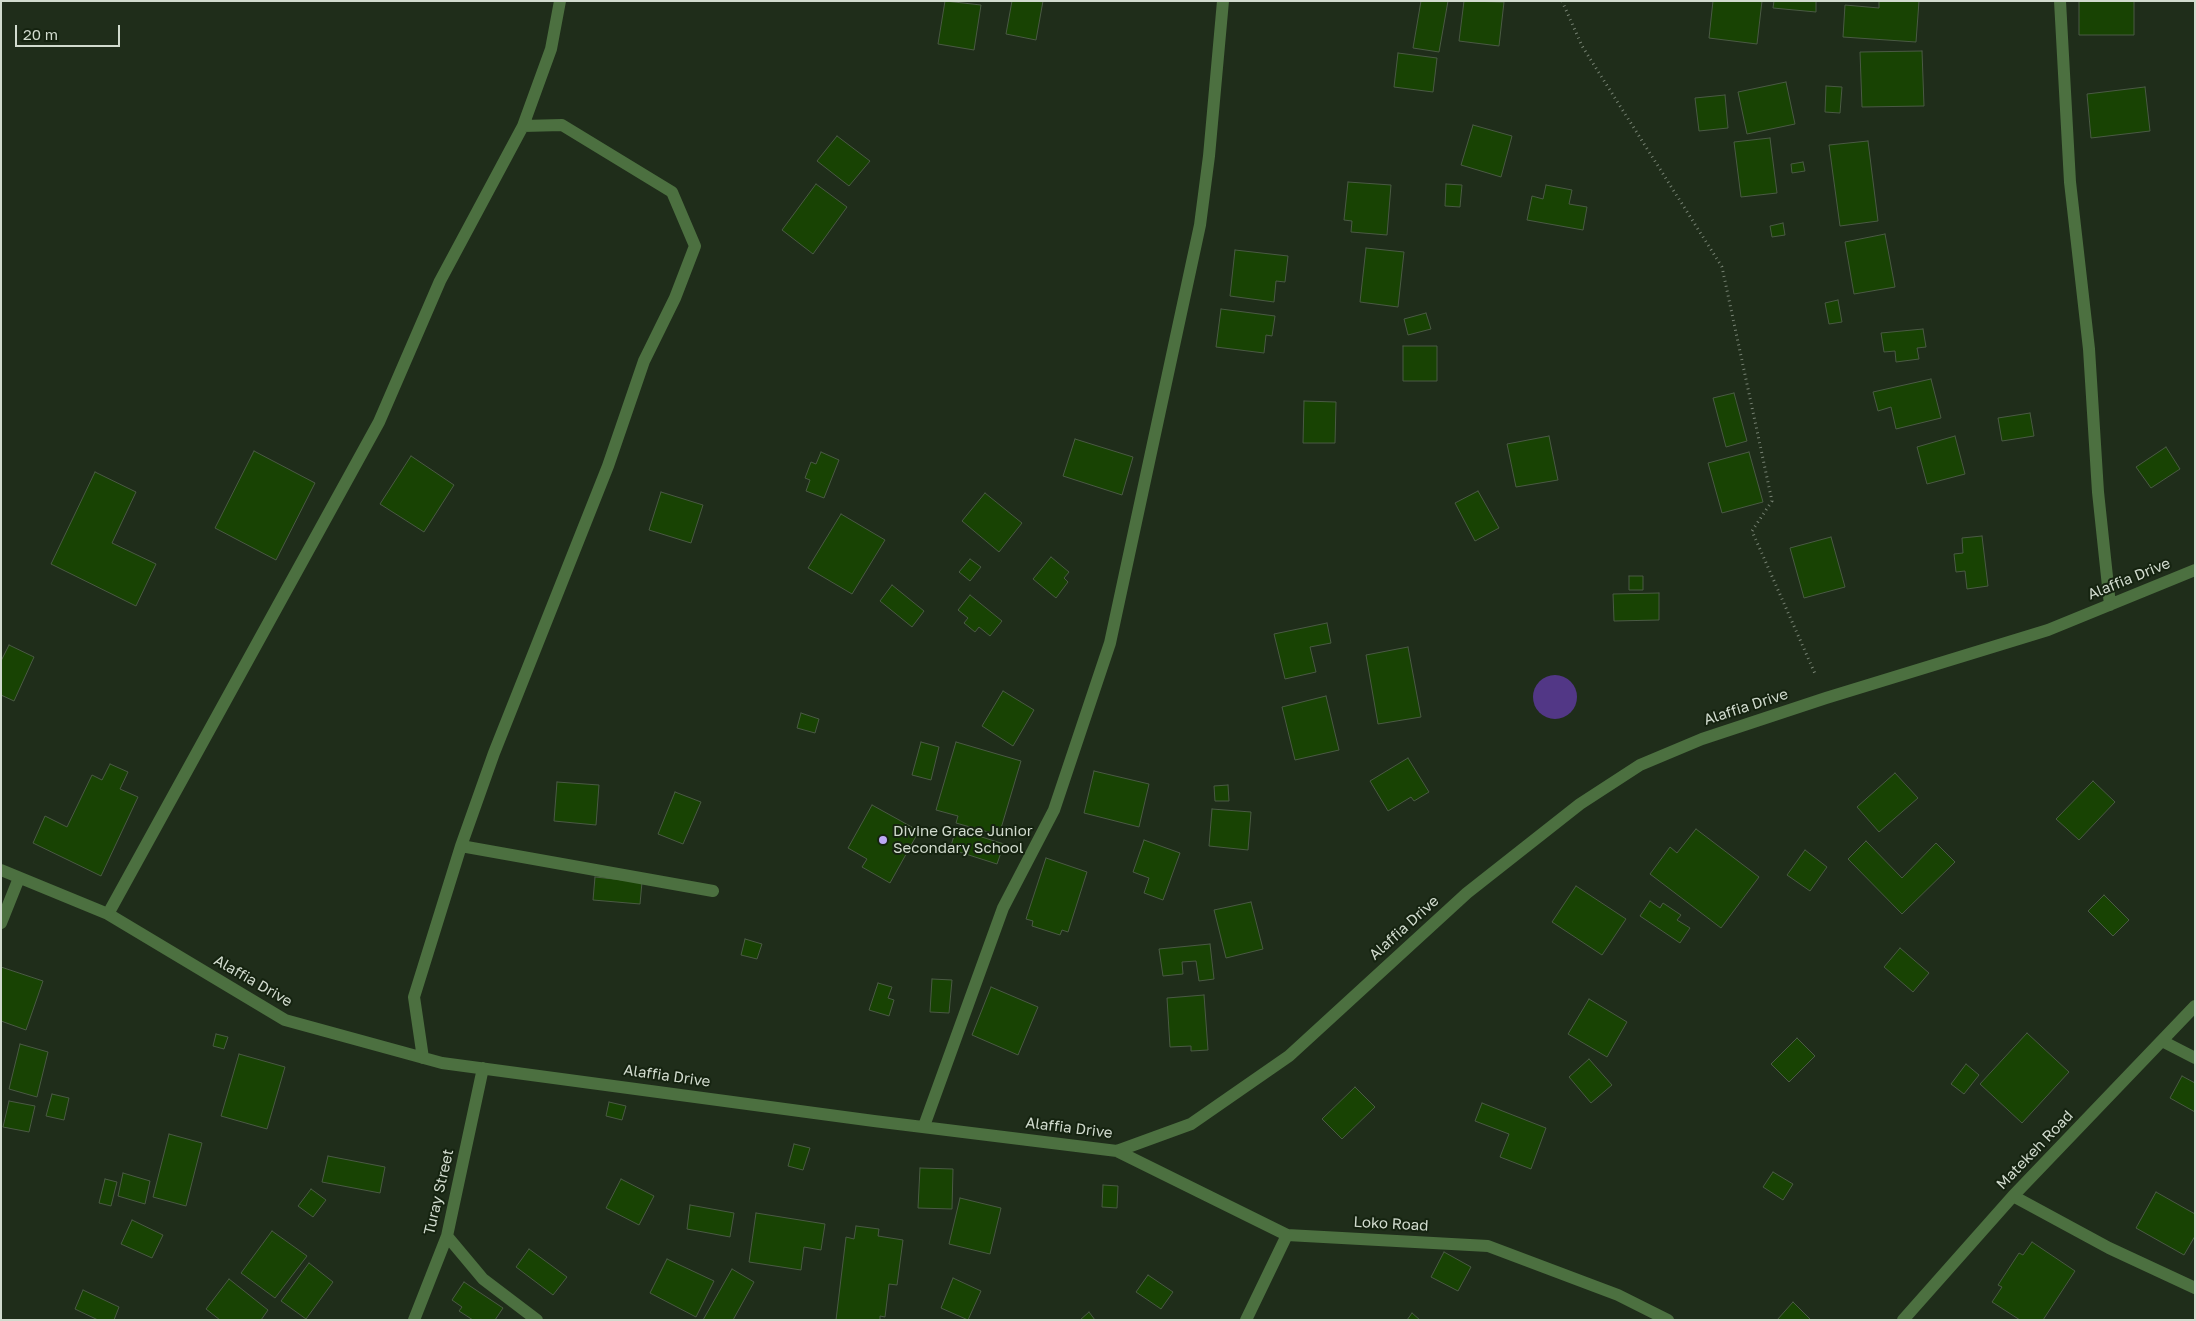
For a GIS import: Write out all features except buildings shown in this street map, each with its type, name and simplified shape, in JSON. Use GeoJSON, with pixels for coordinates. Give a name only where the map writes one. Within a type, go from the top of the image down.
{"type":"FeatureCollection","features":[{"type":"Feature","properties":{"kind":"street"},"geometry":{"type":"LineString","coordinates":[[108,914],[379,422],[440,281],[523,126],[551,49],[560,1]]}},
{"type":"Feature","properties":{"kind":"street"},"geometry":{"type":"LineString","coordinates":[[924,1126],[1003,908],[1054,810],[1110,643],[1200,225],[1209,156],[1223,1]]}},
{"type":"Feature","properties":{"kind":"street"},"geometry":{"type":"LineString","coordinates":[[2060,1],[2070,182],[2089,349],[2098,492],[2110,604]]}},
{"type":"Feature","properties":{"kind":"street"},"geometry":{"type":"LineString","coordinates":[[423,1058],[414,997],[461,846],[494,753],[608,466],[644,361],[675,298],[695,246],[672,192],[562,125],[523,126]]}},
{"type":"Feature","properties":{"kind":"street","name":"Alaffia Drive"},"geometry":{"type":"LineString","coordinates":[[1,870],[108,914],[285,1020],[442,1063],[1117,1151],[1191,1124],[1289,1056],[1467,893],[1580,804],[1640,765],[1702,739],[1826,698],[2048,630],[2195,570]]}},
{"type":"Feature","properties":{"kind":"street"},"geometry":{"type":"LineString","coordinates":[[461,846],[713,892]]}},
{"type":"Feature","properties":{"kind":"street"},"geometry":{"type":"LineString","coordinates":[[1,923],[19,878]]}},
{"type":"Feature","properties":{"kind":"street","name":"Matekeh Road"},"geometry":{"type":"LineString","coordinates":[[1903,1320],[2013,1196],[2195,1006]]}},
{"type":"Feature","properties":{"kind":"street"},"geometry":{"type":"LineString","coordinates":[[2162,1041],[2195,1058]]}},
{"type":"Feature","properties":{"kind":"street","name":"Turay Street"},"geometry":{"type":"LineString","coordinates":[[414,1320],[447,1236],[483,1068]]}},
{"type":"Feature","properties":{"kind":"street","name":"Loko Road"},"geometry":{"type":"LineString","coordinates":[[1117,1151],[1288,1235],[1488,1246],[1618,1295],[1668,1320]]}},
{"type":"Feature","properties":{"kind":"street"},"geometry":{"type":"LineString","coordinates":[[2013,1196],[2110,1248],[2195,1288]]}},
{"type":"Feature","properties":{"kind":"street"},"geometry":{"type":"LineString","coordinates":[[1246,1320],[1288,1235]]}},
{"type":"Feature","properties":{"kind":"street"},"geometry":{"type":"LineString","coordinates":[[447,1236],[483,1279],[537,1320]]}},
{"type":"Feature","properties":{"kind":"path"},"geometry":{"type":"LineString","coordinates":[[1562,1],[1582,46],[1722,266],[1772,501],[1752,531],[1826,698]]}},
{"type":"Feature","properties":{"kind":"shaded area"},"geometry":{"type":"Polygon","coordinates":[[[1551,675],[1559,675],[1571,681],[1577,697],[1571,713],[1559,719],[1551,719],[1539,713],[1533,701],[1533,693],[1539,681],[1551,675]]]}},
{"type":"Feature","properties":{"kind":"place","name":"Divine Grace Junior Secondary School"},"geometry":{"type":"Point","coordinates":[883,840]}}]}
